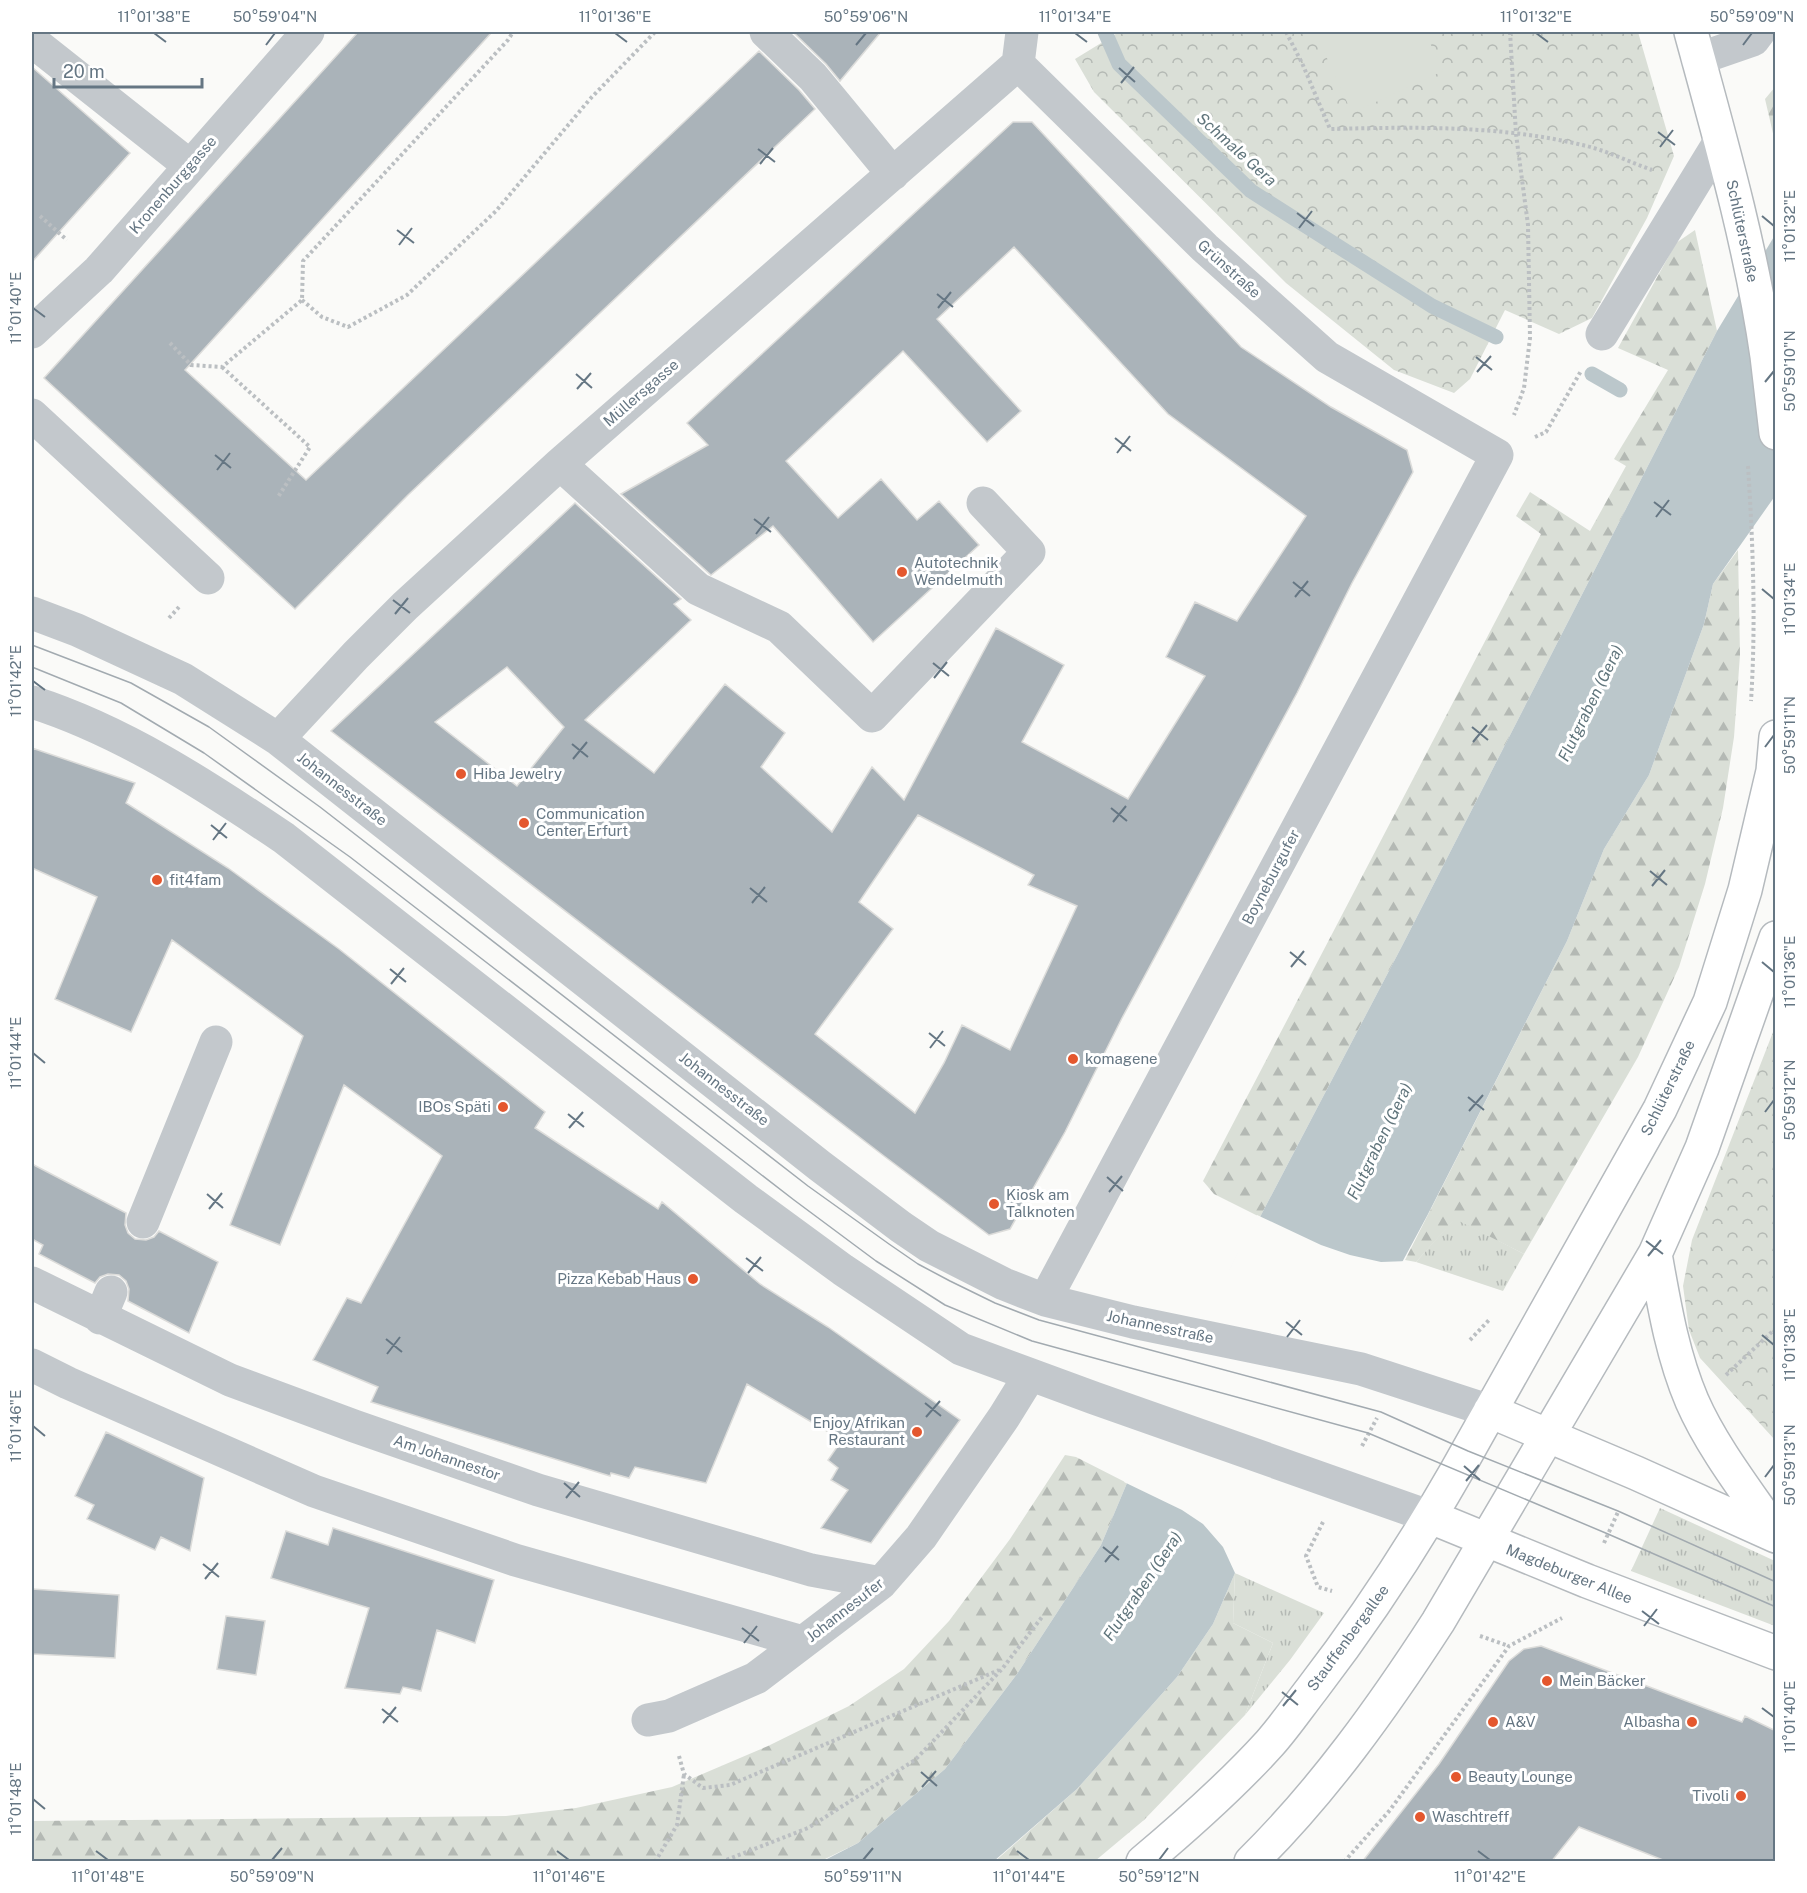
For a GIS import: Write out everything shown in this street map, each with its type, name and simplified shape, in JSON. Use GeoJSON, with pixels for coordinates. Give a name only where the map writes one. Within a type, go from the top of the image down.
{"type":"FeatureCollection","features":[{"type":"Feature","properties":{"kind":"main road","name":"Schlüterstraße"},"geometry":{"type":"LineString","coordinates":[[1694,45],[1732,182],[1750,267],[1767,356],[1776,433]]}},
{"type":"Feature","properties":{"kind":"main road","name":"Schlüterstraße"},"geometry":{"type":"LineString","coordinates":[[1490,1411],[1659,1109],[1710,1002],[1745,890],[1774,774],[1776,737]]}},
{"type":"Feature","properties":{"kind":"main road"},"geometry":{"type":"LineString","coordinates":[[1251,1862],[1280,1833],[1352,1745],[1413,1661],[1655,1254],[1702,1148],[1776,938]]}},
{"type":"Feature","properties":{"kind":"main road"},"geometry":{"type":"LineString","coordinates":[[1655,1254],[1669,1334],[1693,1402],[1724,1457],[1776,1535]]}},
{"type":"Feature","properties":{"kind":"main road"},"geometry":{"type":"LineString","coordinates":[[1490,1411],[1776,1535]]}},
{"type":"Feature","properties":{"kind":"main road","name":"Stauffenbergallee"},"geometry":{"type":"LineString","coordinates":[[1143,1862],[1184,1827],[1270,1743],[1342,1650],[1431,1517],[1490,1411]]}},
{"type":"Feature","properties":{"kind":"main road","name":"Magdeburger Allee"},"geometry":{"type":"LineString","coordinates":[[1431,1517],[1776,1653]]}},
{"type":"Feature","properties":{"kind":"street","name":"Kronenburggasse"},"geometry":{"type":"LineString","coordinates":[[32,333],[99,270],[308,32]]}},
{"type":"Feature","properties":{"kind":"street"},"geometry":{"type":"LineString","coordinates":[[766,32],[813,77],[893,174]]}},
{"type":"Feature","properties":{"kind":"street"},"geometry":{"type":"LineString","coordinates":[[1018,64],[1022,32]]}},
{"type":"Feature","properties":{"kind":"street"},"geometry":{"type":"LineString","coordinates":[[1694,45],[1756,36]]}},
{"type":"Feature","properties":{"kind":"street"},"geometry":{"type":"LineString","coordinates":[[32,41],[190,166]]}},
{"type":"Feature","properties":{"kind":"street","name":"Müllersgasse"},"geometry":{"type":"LineString","coordinates":[[278,739],[405,606],[560,464],[1018,64]]}},
{"type":"Feature","properties":{"kind":"street","name":"Grünstraße"},"geometry":{"type":"LineString","coordinates":[[1018,64],[1204,248],[1328,357],[1497,454]]}},
{"type":"Feature","properties":{"kind":"street"},"geometry":{"type":"LineString","coordinates":[[1602,334],[1720,141]]}},
{"type":"Feature","properties":{"kind":"street"},"geometry":{"type":"LineString","coordinates":[[32,415],[208,578]]}},
{"type":"Feature","properties":{"kind":"street","name":"Boyneburgufer"},"geometry":{"type":"LineString","coordinates":[[1045,1300],[1497,454]]}},
{"type":"Feature","properties":{"kind":"street"},"geometry":{"type":"LineString","coordinates":[[560,464],[699,589],[779,627],[872,716],[1029,552],[982,503]]}},
{"type":"Feature","properties":{"kind":"street","name":"Johannesstraße"},"geometry":{"type":"LineString","coordinates":[[32,613],[77,630],[183,679],[278,739],[820,1166],[901,1227],[960,1263],[1045,1300],[1133,1323],[1361,1369],[1490,1411]]}},
{"type":"Feature","properties":{"kind":"street"},"geometry":{"type":"LineString","coordinates":[[32,702],[56,710],[141,749],[221,795],[275,831],[746,1199],[843,1270],[962,1349],[1029,1375],[1431,1517]]}},
{"type":"Feature","properties":{"kind":"street"},"geometry":{"type":"LineString","coordinates":[[143,1222],[216,1042]]}},
{"type":"Feature","properties":{"kind":"street","name":"Am Johannestor"},"geometry":{"type":"LineString","coordinates":[[32,1283],[106,1305],[230,1380],[354,1426],[538,1490],[811,1570],[881,1583]]}},
{"type":"Feature","properties":{"kind":"street"},"geometry":{"type":"LineString","coordinates":[[32,1365],[314,1491],[515,1560],[803,1642]]}},
{"type":"Feature","properties":{"kind":"street","name":"Johannesufer"},"geometry":{"type":"LineString","coordinates":[[658,1718],[756,1678],[881,1583],[921,1537],[1004,1417],[1029,1375]]}},
{"type":"Feature","properties":{"kind":"path"},"geometry":{"type":"LineString","coordinates":[[222,367],[302,300],[303,261],[513,32]]}},
{"type":"Feature","properties":{"kind":"path"},"geometry":{"type":"LineString","coordinates":[[645,32],[651,36]]}},
{"type":"Feature","properties":{"kind":"path"},"geometry":{"type":"LineString","coordinates":[[302,300],[322,317],[348,327],[406,295],[496,211],[590,99],[655,32]]}},
{"type":"Feature","properties":{"kind":"path"},"geometry":{"type":"LineString","coordinates":[[1286,32],[1330,129],[1422,127],[1516,134],[1583,145],[1693,186]]}},
{"type":"Feature","properties":{"kind":"path"},"geometry":{"type":"LineString","coordinates":[[1497,454],[1524,388],[1530,338],[1528,225],[1516,134],[1510,32]]}},
{"type":"Feature","properties":{"kind":"path"},"geometry":{"type":"LineString","coordinates":[[1497,454],[1546,432],[1602,334]]}},
{"type":"Feature","properties":{"kind":"path"},"geometry":{"type":"LineString","coordinates":[[170,343],[191,364],[222,367],[310,447],[278,497]]}},
{"type":"Feature","properties":{"kind":"path"},"geometry":{"type":"LineString","coordinates":[[1751,703],[1754,655],[1753,550]]}},
{"type":"Feature","properties":{"kind":"path"},"geometry":{"type":"LineString","coordinates":[[1470,1340],[1494,1314]]}},
{"type":"Feature","properties":{"kind":"path"},"geometry":{"type":"LineString","coordinates":[[1720,1381],[1776,1328]]}},
{"type":"Feature","properties":{"kind":"path"},"geometry":{"type":"LineString","coordinates":[[1776,1357],[1776,1375]]}},
{"type":"Feature","properties":{"kind":"path"},"geometry":{"type":"LineString","coordinates":[[1342,1485],[1397,1381]]}},
{"type":"Feature","properties":{"kind":"path"},"geometry":{"type":"LineString","coordinates":[[721,1862],[808,1828],[915,1760],[1002,1669],[1042,1617]]}},
{"type":"Feature","properties":{"kind":"path"},"geometry":{"type":"LineString","coordinates":[[1344,1862],[1390,1810],[1509,1646],[1564,1617]]}},
{"type":"Feature","properties":{"kind":"path"},"geometry":{"type":"LineString","coordinates":[[658,1718],[684,1774],[703,1788],[730,1785],[1002,1669]]}},
{"type":"Feature","properties":{"kind":"path"},"geometry":{"type":"LineString","coordinates":[[655,1862],[677,1825],[684,1774]]}},
{"type":"Feature","properties":{"kind":"green space"},"geometry":{"type":"Polygon","coordinates":[[[1119,32],[1638,32],[1674,156],[1647,218],[1592,318],[1559,334],[1505,310],[1470,379],[1454,393],[1394,370],[1286,283],[1094,92],[1075,59],[1119,32]]]}},
{"type":"Feature","properties":{"kind":"green space"},"geometry":{"type":"Polygon","coordinates":[[[1315,32],[1425,32],[1443,71],[1352,113],[1315,32]]]}},
{"type":"Feature","properties":{"kind":"green space"},"geometry":{"type":"Polygon","coordinates":[[[1775,87],[1775,142],[1765,99],[1775,87]]]}},
{"type":"Feature","properties":{"kind":"green space"},"geometry":{"type":"Polygon","coordinates":[[[1695,230],[1717,331],[1402,946],[1260,1217],[1214,1194],[1203,1181],[1541,534],[1516,516],[1530,492],[1590,531],[1626,466],[1614,459],[1668,370],[1618,348],[1676,243],[1695,230]]]}},
{"type":"Feature","properties":{"kind":"green space"},"geometry":{"type":"Polygon","coordinates":[[[1738,550],[1740,655],[1734,737],[1723,808],[1705,884],[1679,967],[1638,1057],[1524,1254],[1455,1219],[1416,1262],[1405,1260],[1567,941],[1604,849],[1649,775],[1704,624],[1713,584],[1738,550]]]}},
{"type":"Feature","properties":{"kind":"green space"},"geometry":{"type":"Polygon","coordinates":[[[1775,1027],[1776,1440],[1700,1358],[1689,1330],[1683,1286],[1692,1240],[1775,1027]]]}},
{"type":"Feature","properties":{"kind":"green space"},"geometry":{"type":"Polygon","coordinates":[[[1455,1218],[1524,1254],[1503,1291],[1416,1262],[1455,1218]]]}},
{"type":"Feature","properties":{"kind":"green space"},"geometry":{"type":"Polygon","coordinates":[[[1065,1455],[1076,1457],[1127,1483],[1101,1545],[1017,1674],[945,1769],[858,1843],[821,1861],[32,1861],[32,1821],[506,1816],[576,1808],[672,1787],[768,1746],[849,1706],[904,1669],[949,1621],[1010,1539],[1065,1455]]]}},
{"type":"Feature","properties":{"kind":"green space"},"geometry":{"type":"Polygon","coordinates":[[[1660,1508],[1775,1561],[1775,1626],[1631,1571],[1660,1508]]]}},
{"type":"Feature","properties":{"kind":"green space"},"geometry":{"type":"Polygon","coordinates":[[[1235,1573],[1324,1613],[1290,1660],[1245,1715],[1273,1643],[1233,1623],[1235,1573]]]}},
{"type":"Feature","properties":{"kind":"green space"},"geometry":{"type":"Polygon","coordinates":[[[1235,1573],[1233,1623],[1273,1643],[1245,1715],[1144,1820],[1095,1861],[994,1862],[1077,1789],[1177,1677],[1213,1624],[1235,1573]]]}},
{"type":"Feature","properties":{"kind":"water","name":"Flutgraben (Gera)"},"geometry":{"type":"Polygon","coordinates":[[[1775,235],[1775,496],[1713,584],[1704,624],[1649,775],[1604,849],[1567,941],[1427,1216],[1235,1573],[1213,1624],[1177,1677],[1077,1789],[994,1861],[821,1862],[858,1843],[945,1769],[1017,1674],[1101,1545],[1127,1483],[1260,1217],[1402,946],[1717,331],[1775,235]]]}},
{"type":"Feature","properties":{"kind":"pier"},"geometry":{"type":"Polygon","coordinates":[[[1257,1215],[1321,1245],[1350,1255],[1381,1262],[1408,1261],[1238,1574],[1235,1573],[1223,1547],[1203,1524],[1182,1510],[1124,1482],[1257,1215]]]}},
{"type":"Feature","properties":{"kind":"building"},"geometry":{"type":"Polygon","coordinates":[[[358,32],[492,32],[185,370],[306,480],[759,51],[815,109],[408,495],[295,609],[44,378],[358,32]]]}},
{"type":"Feature","properties":{"kind":"building"},"geometry":{"type":"Polygon","coordinates":[[[793,32],[881,32],[840,81],[793,32]]]}},
{"type":"Feature","properties":{"kind":"building"},"geometry":{"type":"Polygon","coordinates":[[[32,67],[130,153],[32,262],[32,67]]]}},
{"type":"Feature","properties":{"kind":"building"},"geometry":{"type":"Polygon","coordinates":[[[1013,122],[1032,122],[1241,347],[1331,407],[1407,450],[1413,472],[1122,1018],[1065,1132],[1010,1229],[989,1235],[331,731],[575,503],[681,599],[674,604],[691,620],[585,720],[654,773],[725,684],[785,733],[761,767],[832,832],[872,767],[904,800],[996,628],[1064,665],[1022,742],[1128,799],[1205,676],[1166,657],[1195,602],[1237,621],[1306,516],[1168,414],[1014,247],[937,319],[1021,411],[987,442],[903,351],[786,461],[838,518],[881,479],[917,520],[939,501],[979,545],[873,642],[773,526],[711,575],[621,494],[708,445],[687,423],[1013,122]],[[507,667],[435,722],[517,786],[564,727],[507,667]],[[918,815],[859,902],[893,929],[815,1034],[915,1113],[944,1063],[962,1025],[1010,1050],[1077,906],[1028,885],[1034,875],[918,815]]]}},
{"type":"Feature","properties":{"kind":"building"},"geometry":{"type":"Polygon","coordinates":[[[32,748],[135,783],[126,803],[228,868],[339,949],[545,1112],[535,1128],[658,1209],[662,1202],[760,1284],[828,1327],[960,1420],[871,1543],[821,1528],[848,1490],[831,1480],[838,1468],[828,1460],[842,1440],[747,1384],[706,1483],[635,1467],[629,1478],[611,1473],[610,1476],[371,1402],[378,1387],[313,1360],[347,1298],[361,1303],[442,1156],[344,1085],[280,1245],[230,1225],[303,1036],[172,940],[131,1032],[55,999],[97,897],[32,868],[32,748]]]}},
{"type":"Feature","properties":{"kind":"building"},"geometry":{"type":"Polygon","coordinates":[[[32,1164],[126,1213],[125,1225],[128,1233],[135,1239],[146,1240],[154,1237],[159,1231],[218,1262],[189,1333],[128,1301],[129,1289],[126,1281],[119,1275],[108,1274],[100,1277],[95,1283],[39,1254],[43,1245],[32,1239],[32,1164]]]}},
{"type":"Feature","properties":{"kind":"building"},"geometry":{"type":"Polygon","coordinates":[[[106,1432],[204,1478],[190,1551],[161,1537],[155,1550],[87,1519],[94,1505],[75,1496],[106,1432]]]}},
{"type":"Feature","properties":{"kind":"building"},"geometry":{"type":"Polygon","coordinates":[[[333,1528],[494,1580],[475,1643],[437,1630],[421,1691],[403,1687],[400,1694],[345,1688],[369,1608],[271,1578],[286,1531],[328,1545],[333,1528]]]}},
{"type":"Feature","properties":{"kind":"building"},"geometry":{"type":"Polygon","coordinates":[[[32,1589],[119,1595],[115,1658],[32,1654],[32,1589]]]}},
{"type":"Feature","properties":{"kind":"building"},"geometry":{"type":"Polygon","coordinates":[[[226,1616],[265,1621],[256,1675],[217,1669],[226,1616]]]}},
{"type":"Feature","properties":{"kind":"building"},"geometry":{"type":"Polygon","coordinates":[[[1541,1646],[1742,1722],[1745,1716],[1776,1731],[1776,1862],[1668,1862],[1579,1827],[1551,1862],[1362,1862],[1439,1764],[1509,1661],[1524,1649],[1541,1646]]]}},
{"type":"Feature","properties":{"kind":"waterway","name":"Schmale Gera"},"geometry":{"type":"LineString","coordinates":[[1105,32],[1119,64],[1251,191],[1432,306],[1496,337]]}},
{"type":"Feature","properties":{"kind":"waterway","name":"Schmale Gera"},"geometry":{"type":"LineString","coordinates":[[1592,374],[1620,390]]}},
{"type":"Feature","properties":{"kind":"tram line"},"geometry":{"type":"LineString","coordinates":[[32,645],[131,683],[209,727],[320,807],[808,1186],[918,1264],[995,1303],[1039,1320],[1381,1412],[1468,1451],[1618,1511],[1776,1582]]}},
{"type":"Feature","properties":{"kind":"tram line"},"geometry":{"type":"LineString","coordinates":[[32,667],[121,703],[204,753],[350,857],[794,1200],[876,1261],[945,1305],[1032,1341],[1368,1433],[1776,1607]]}},
{"type":"Feature","properties":{"kind":"place","name":"Autotechnik Wendelmuth"},"geometry":{"type":"Point","coordinates":[902,572]}},
{"type":"Feature","properties":{"kind":"place","name":"Hiba Jewelry"},"geometry":{"type":"Point","coordinates":[461,774]}},
{"type":"Feature","properties":{"kind":"place","name":"Communication Center Erfurt"},"geometry":{"type":"Point","coordinates":[524,823]}},
{"type":"Feature","properties":{"kind":"place","name":"fit4fam"},"geometry":{"type":"Point","coordinates":[157,880]}},
{"type":"Feature","properties":{"kind":"place","name":"komagene"},"geometry":{"type":"Point","coordinates":[1073,1059]}},
{"type":"Feature","properties":{"kind":"place","name":"IBOs Späti"},"geometry":{"type":"Point","coordinates":[503,1107]}},
{"type":"Feature","properties":{"kind":"place","name":"Kiosk am Talknoten"},"geometry":{"type":"Point","coordinates":[994,1204]}},
{"type":"Feature","properties":{"kind":"place","name":"Pizza Kebab Haus"},"geometry":{"type":"Point","coordinates":[693,1279]}},
{"type":"Feature","properties":{"kind":"place","name":"Enjoy Afrikan Restaurant"},"geometry":{"type":"Point","coordinates":[917,1432]}},
{"type":"Feature","properties":{"kind":"place","name":"Mein Bäcker"},"geometry":{"type":"Point","coordinates":[1547,1681]}},
{"type":"Feature","properties":{"kind":"place","name":"A&V"},"geometry":{"type":"Point","coordinates":[1493,1722]}},
{"type":"Feature","properties":{"kind":"place","name":"Albasha"},"geometry":{"type":"Point","coordinates":[1692,1722]}},
{"type":"Feature","properties":{"kind":"place","name":"Beauty Lounge"},"geometry":{"type":"Point","coordinates":[1456,1777]}},
{"type":"Feature","properties":{"kind":"place","name":"Tivoli"},"geometry":{"type":"Point","coordinates":[1741,1796]}},
{"type":"Feature","properties":{"kind":"place","name":"Waschtreff"},"geometry":{"type":"Point","coordinates":[1420,1817]}}]}
